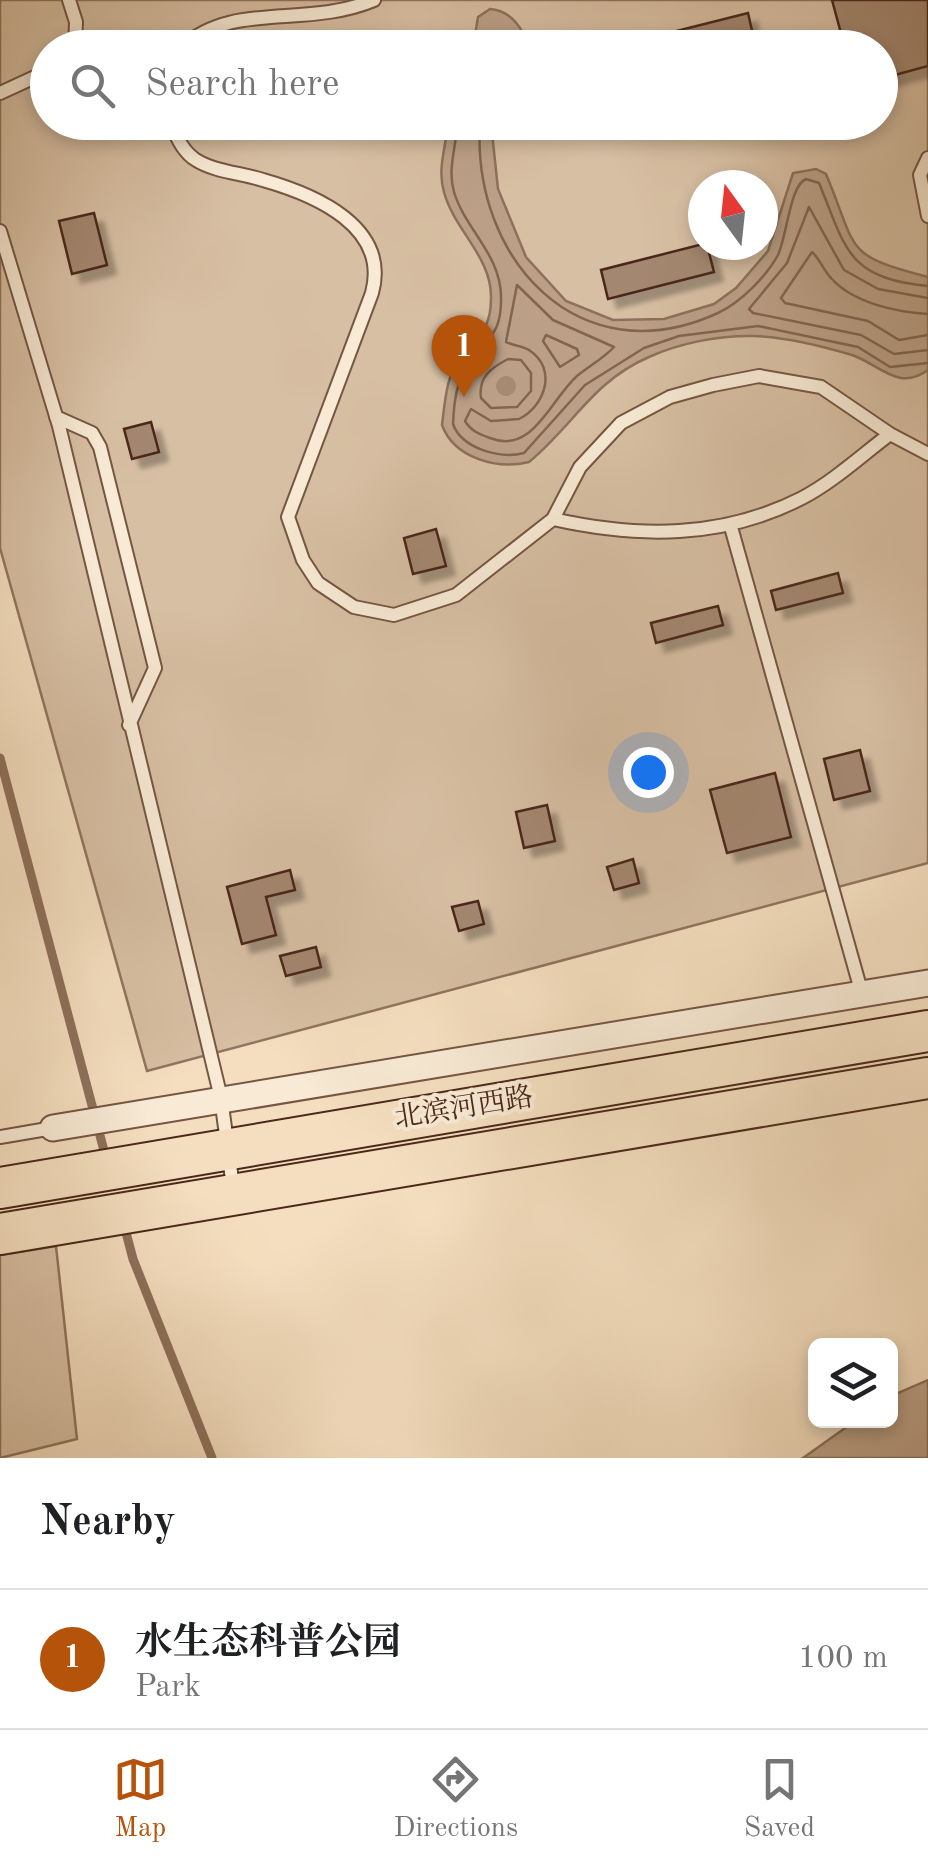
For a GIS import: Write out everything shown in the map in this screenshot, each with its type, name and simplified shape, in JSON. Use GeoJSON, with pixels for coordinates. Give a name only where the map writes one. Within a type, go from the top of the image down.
{"type":"FeatureCollection","features":[{"type":"Feature","properties":{"kind":"main road","name":"北滨河西路"},"geometry":{"type":"LineString","coordinates":[[0,1188],[928,1031]]}},
{"type":"Feature","properties":{"kind":"main road","name":"北滨河西路"},"geometry":{"type":"LineString","coordinates":[[0,1232],[928,1078]]}},
{"type":"Feature","properties":{"kind":"street"},"geometry":{"type":"LineString","coordinates":[[53,1128],[928,983]]}},
{"type":"Feature","properties":{"kind":"lane"},"geometry":{"type":"LineString","coordinates":[[69,0],[76,30]]}},
{"type":"Feature","properties":{"kind":"lane"},"geometry":{"type":"LineString","coordinates":[[196,30],[206,18],[228,8],[262,2],[348,10],[374,0]]}},
{"type":"Feature","properties":{"kind":"lane"},"geometry":{"type":"LineString","coordinates":[[0,92],[30,79]]}},
{"type":"Feature","properties":{"kind":"lane"},"geometry":{"type":"LineString","coordinates":[[179,140],[194,159],[267,181],[334,210],[366,237],[376,258],[372,293],[288,517],[303,560],[318,583],[354,607],[394,615],[424,609],[456,595],[552,519],[580,467],[621,423],[670,397],[759,376],[820,387],[890,434],[928,454]]}},
{"type":"Feature","properties":{"kind":"lane"},"geometry":{"type":"LineString","coordinates":[[928,158],[920,175],[928,216]]}},
{"type":"Feature","properties":{"kind":"lane"},"geometry":{"type":"LineString","coordinates":[[0,231],[56,417],[220,1098],[234,1195]]}},
{"type":"Feature","properties":{"kind":"lane"},"geometry":{"type":"LineString","coordinates":[[56,417],[92,434],[100,447],[154,668],[129,725]]}},
{"type":"Feature","properties":{"kind":"lane"},"geometry":{"type":"LineString","coordinates":[[552,519],[629,532],[730,528],[804,497],[890,434]]}},
{"type":"Feature","properties":{"kind":"lane"},"geometry":{"type":"LineString","coordinates":[[730,528],[862,994]]}},
{"type":"Feature","properties":{"kind":"lane"},"geometry":{"type":"LineString","coordinates":[[0,1137],[53,1128]]}},
{"type":"Feature","properties":{"kind":"shaded area"},"geometry":{"type":"Polygon","coordinates":[[[0,0],[928,0],[928,863],[147,1071],[0,548],[0,0]]]}},
{"type":"Feature","properties":{"kind":"shaded area"},"geometry":{"type":"Polygon","coordinates":[[[56,1246],[77,1439],[0,1458],[0,1255],[56,1246]]]}},
{"type":"Feature","properties":{"kind":"water"},"geometry":{"type":"Polygon","coordinates":[[[490,9],[496,10],[506,14],[521,30],[476,30],[478,17],[490,9]]]}},
{"type":"Feature","properties":{"kind":"water"},"geometry":{"type":"Polygon","coordinates":[[[446,140],[493,140],[498,189],[526,257],[566,301],[613,320],[664,319],[714,304],[736,288],[760,260],[778,260],[778,220],[793,173],[816,169],[826,174],[850,234],[866,255],[928,277],[928,370],[917,376],[898,377],[852,355],[778,338],[741,336],[700,341],[649,357],[613,378],[529,462],[504,464],[478,459],[456,446],[442,425],[455,365],[488,319],[490,283],[449,206],[442,183],[446,140]]]}},
{"type":"Feature","properties":{"kind":"water"},"geometry":{"type":"Polygon","coordinates":[[[928,1380],[928,1458],[803,1458],[845,1428],[898,1428],[898,1393],[928,1380]]]}},
{"type":"Feature","properties":{"kind":"building"},"geometry":{"type":"Polygon","coordinates":[[[832,0],[928,0],[928,66],[898,74],[898,30],[840,30],[832,0]]]}},
{"type":"Feature","properties":{"kind":"building"},"geometry":{"type":"Polygon","coordinates":[[[748,13],[752,30],[681,30],[748,13]]]}},
{"type":"Feature","properties":{"kind":"building"},"geometry":{"type":"Polygon","coordinates":[[[94,213],[107,265],[72,274],[59,221],[94,213]]]}},
{"type":"Feature","properties":{"kind":"building"},"geometry":{"type":"Polygon","coordinates":[[[688,248],[688,260],[711,260],[714,272],[608,299],[601,270],[688,248]]]}},
{"type":"Feature","properties":{"kind":"building"},"geometry":{"type":"Polygon","coordinates":[[[151,422],[159,452],[132,459],[124,429],[151,422]]]}},
{"type":"Feature","properties":{"kind":"building"},"geometry":{"type":"Polygon","coordinates":[[[436,529],[446,566],[413,574],[404,538],[436,529]]]}},
{"type":"Feature","properties":{"kind":"building"},"geometry":{"type":"Polygon","coordinates":[[[838,573],[843,593],[776,610],[771,591],[838,573]]]}},
{"type":"Feature","properties":{"kind":"building"},"geometry":{"type":"Polygon","coordinates":[[[718,606],[723,625],[656,643],[651,623],[718,606]]]}},
{"type":"Feature","properties":{"kind":"building"},"geometry":{"type":"Polygon","coordinates":[[[860,750],[870,791],[834,800],[824,759],[860,750]]]}},
{"type":"Feature","properties":{"kind":"building"},"geometry":{"type":"Polygon","coordinates":[[[775,773],[791,837],[727,853],[710,790],[775,773]]]}},
{"type":"Feature","properties":{"kind":"building"},"geometry":{"type":"Polygon","coordinates":[[[547,805],[555,841],[524,848],[516,812],[547,805]]]}},
{"type":"Feature","properties":{"kind":"building"},"geometry":{"type":"Polygon","coordinates":[[[633,859],[639,883],[614,890],[607,867],[633,859]]]}},
{"type":"Feature","properties":{"kind":"building"},"geometry":{"type":"Polygon","coordinates":[[[290,870],[295,890],[266,897],[276,935],[242,944],[227,887],[290,870]]]}},
{"type":"Feature","properties":{"kind":"building"},"geometry":{"type":"Polygon","coordinates":[[[478,901],[484,924],[459,931],[452,907],[478,901]]]}},
{"type":"Feature","properties":{"kind":"building"},"geometry":{"type":"Polygon","coordinates":[[[316,947],[321,967],[286,976],[280,956],[316,947]]]}},
{"type":"Feature","properties":{"kind":"waterway"},"geometry":{"type":"LineString","coordinates":[[0,758],[107,1162]]}},
{"type":"Feature","properties":{"kind":"waterway"},"geometry":{"type":"LineString","coordinates":[[124,1225],[133,1259],[212,1458]]}},
{"type":"Feature","properties":{"kind":"place","name":"水生态科普公园"},"geometry":{"type":"Point","coordinates":[464,397]}}]}
